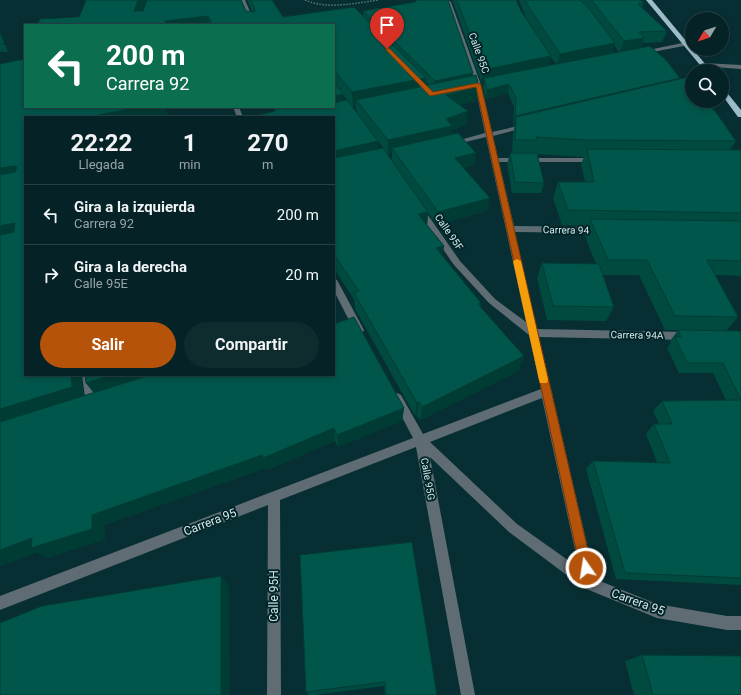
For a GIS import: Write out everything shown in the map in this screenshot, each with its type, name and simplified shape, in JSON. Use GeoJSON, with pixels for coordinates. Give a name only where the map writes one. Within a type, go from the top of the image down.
{"type":"FeatureCollection","features":[{"type":"Feature","properties":{"kind":"highway"},"geometry":{"type":"LineString","coordinates":[[649,0],[685,42]]}},
{"type":"Feature","properties":{"kind":"highway"},"geometry":{"type":"LineString","coordinates":[[697,56],[703,64]]}},
{"type":"Feature","properties":{"kind":"highway"},"geometry":{"type":"LineString","coordinates":[[729,99],[741,115]]}},
{"type":"Feature","properties":{"kind":"street"},"geometry":{"type":"LineString","coordinates":[[242,0],[253,24]]}},
{"type":"Feature","properties":{"kind":"street"},"geometry":{"type":"LineString","coordinates":[[444,1],[451,0]]}},
{"type":"Feature","properties":{"kind":"street","name":"Calle 95C"},"geometry":{"type":"LineString","coordinates":[[444,1],[478,85],[589,583]]}},
{"type":"Feature","properties":{"kind":"street"},"geometry":{"type":"LineString","coordinates":[[633,53],[685,44]]}},
{"type":"Feature","properties":{"kind":"street"},"geometry":{"type":"LineString","coordinates":[[729,66],[741,67]]}},
{"type":"Feature","properties":{"kind":"street"},"geometry":{"type":"LineString","coordinates":[[447,144],[534,124]]}},
{"type":"Feature","properties":{"kind":"street"},"geometry":{"type":"LineString","coordinates":[[495,160],[606,160]]}},
{"type":"Feature","properties":{"kind":"street","name":"Calle 95F"},"geometry":{"type":"LineString","coordinates":[[417,205],[457,263],[492,301],[533,333]]}},
{"type":"Feature","properties":{"kind":"street","name":"Carrera 94"},"geometry":{"type":"LineString","coordinates":[[510,229],[606,230]]}},
{"type":"Feature","properties":{"kind":"street"},"geometry":{"type":"LineString","coordinates":[[335,284],[350,322],[365,341]]}},
{"type":"Feature","properties":{"kind":"street","name":"Carrera 94A"},"geometry":{"type":"LineString","coordinates":[[533,333],[701,336]]}},
{"type":"Feature","properties":{"kind":"street"},"geometry":{"type":"LineString","coordinates":[[87,376],[87,406],[105,400]]}},
{"type":"Feature","properties":{"kind":"street","name":"Calle 95G"},"geometry":{"type":"LineString","coordinates":[[391,387],[421,441],[468,695]]}},
{"type":"Feature","properties":{"kind":"street","name":"Carrera 95"},"geometry":{"type":"LineString","coordinates":[[0,603],[546,392]]}},
{"type":"Feature","properties":{"kind":"street","name":"Carrera 95"},"geometry":{"type":"LineString","coordinates":[[421,441],[513,528],[589,583],[657,611],[728,623],[741,623]]}},
{"type":"Feature","properties":{"kind":"street","name":"Calle 95H"},"geometry":{"type":"LineString","coordinates":[[274,497],[274,695]]}},
{"type":"Feature","properties":{"kind":"path"},"geometry":{"type":"LineString","coordinates":[[305,0],[324,5],[379,0]]}},
{"type":"Feature","properties":{"kind":"building"},"geometry":{"type":"Polygon","coordinates":[[[86,0],[138,0],[134,11],[143,11],[147,0],[241,0],[246,11],[255,12],[251,0],[272,0],[283,17],[354,7],[426,78],[352,92],[335,72],[335,24],[212,24],[208,16],[165,21],[166,24],[38,24],[40,19],[79,17],[86,0]]]}},
{"type":"Feature","properties":{"kind":"building"},"geometry":{"type":"Polygon","coordinates":[[[417,0],[448,0],[473,73],[435,81],[363,11],[415,2],[417,0]]]}},
{"type":"Feature","properties":{"kind":"building"},"geometry":{"type":"Polygon","coordinates":[[[457,0],[516,0],[521,11],[551,56],[483,70],[457,0]]]}},
{"type":"Feature","properties":{"kind":"building"},"geometry":{"type":"Polygon","coordinates":[[[525,0],[580,0],[588,7],[615,43],[560,54],[525,0]]]}},
{"type":"Feature","properties":{"kind":"building"},"geometry":{"type":"Polygon","coordinates":[[[591,0],[640,0],[644,3],[638,4],[667,31],[639,32],[644,38],[624,41],[591,0]]]}},
{"type":"Feature","properties":{"kind":"building"},"geometry":{"type":"Polygon","coordinates":[[[0,33],[4,44],[0,44],[0,33]]]}},
{"type":"Feature","properties":{"kind":"building"},"geometry":{"type":"Polygon","coordinates":[[[650,46],[666,60],[680,78],[515,116],[516,98],[509,84],[487,90],[484,78],[650,46]]]}},
{"type":"Feature","properties":{"kind":"building"},"geometry":{"type":"Polygon","coordinates":[[[24,59],[24,108],[134,108],[94,116],[24,116],[24,376],[71,376],[72,387],[0,409],[0,235],[14,232],[15,223],[0,226],[0,175],[15,172],[17,167],[0,168],[0,64],[24,59]]]}},
{"type":"Feature","properties":{"kind":"building"},"geometry":{"type":"Polygon","coordinates":[[[476,75],[479,87],[446,95],[468,111],[446,119],[452,126],[388,140],[356,100],[476,75]]]}},
{"type":"Feature","properties":{"kind":"building"},"geometry":{"type":"Polygon","coordinates":[[[685,78],[685,108],[713,108],[736,141],[586,140],[536,137],[537,140],[515,140],[516,117],[685,78]]]}},
{"type":"Feature","properties":{"kind":"building"},"geometry":{"type":"Polygon","coordinates":[[[335,83],[343,94],[335,96],[335,83]]]}},
{"type":"Feature","properties":{"kind":"building"},"geometry":{"type":"Polygon","coordinates":[[[347,100],[378,141],[335,151],[335,116],[255,116],[275,111],[274,108],[335,108],[335,103],[347,100]]]}},
{"type":"Feature","properties":{"kind":"building"},"geometry":{"type":"Polygon","coordinates":[[[458,133],[476,153],[455,158],[490,198],[438,212],[392,148],[458,133]]]}},
{"type":"Feature","properties":{"kind":"building"},"geometry":{"type":"Polygon","coordinates":[[[383,148],[428,212],[418,214],[444,246],[436,248],[481,303],[478,304],[524,356],[422,407],[419,402],[417,403],[354,293],[359,291],[335,256],[335,158],[383,148]]]}},
{"type":"Feature","properties":{"kind":"building"},"geometry":{"type":"Polygon","coordinates":[[[587,149],[741,150],[741,213],[568,210],[558,182],[594,182],[587,149]]]}},
{"type":"Feature","properties":{"kind":"building"},"geometry":{"type":"Polygon","coordinates":[[[510,153],[537,153],[544,183],[515,182],[510,153]]]}},
{"type":"Feature","properties":{"kind":"building"},"geometry":{"type":"Polygon","coordinates":[[[590,219],[741,221],[741,261],[707,260],[738,317],[675,316],[647,260],[608,260],[590,219]]]}},
{"type":"Feature","properties":{"kind":"building"},"geometry":{"type":"Polygon","coordinates":[[[542,263],[599,264],[614,307],[553,306],[542,263]]]}},
{"type":"Feature","properties":{"kind":"building"},"geometry":{"type":"Polygon","coordinates":[[[354,317],[404,408],[337,435],[334,428],[263,458],[262,455],[92,515],[92,529],[31,548],[32,538],[0,550],[0,422],[147,376],[335,376],[335,324],[354,317]]]}},
{"type":"Feature","properties":{"kind":"building"},"geometry":{"type":"Polygon","coordinates":[[[678,330],[741,331],[741,400],[723,363],[687,363],[675,337],[681,337],[678,330]]]}},
{"type":"Feature","properties":{"kind":"building"},"geometry":{"type":"Polygon","coordinates":[[[85,376],[108,376],[86,383],[85,376]]]}},
{"type":"Feature","properties":{"kind":"building"},"geometry":{"type":"Polygon","coordinates":[[[741,400],[741,578],[625,573],[593,461],[670,463],[654,424],[672,424],[662,401],[741,400]]]}},
{"type":"Feature","properties":{"kind":"building"},"geometry":{"type":"Polygon","coordinates":[[[412,542],[437,695],[386,695],[385,682],[306,692],[300,555],[412,542]]]}},
{"type":"Feature","properties":{"kind":"building"},"geometry":{"type":"Polygon","coordinates":[[[221,576],[221,695],[0,695],[0,623],[42,606],[221,576]]]}},
{"type":"Feature","properties":{"kind":"building"},"geometry":{"type":"Polygon","coordinates":[[[642,655],[741,656],[741,695],[653,695],[642,655]]]}},
{"type":"Feature","properties":{"kind":"slow traffic"},"geometry":{"type":"LineString","coordinates":[[517,261],[543,380]]}},
{"type":"Feature","properties":{"kind":"route"},"geometry":{"type":"LineString","coordinates":[[387,49],[432,94],[478,85],[586,568]]}}]}
